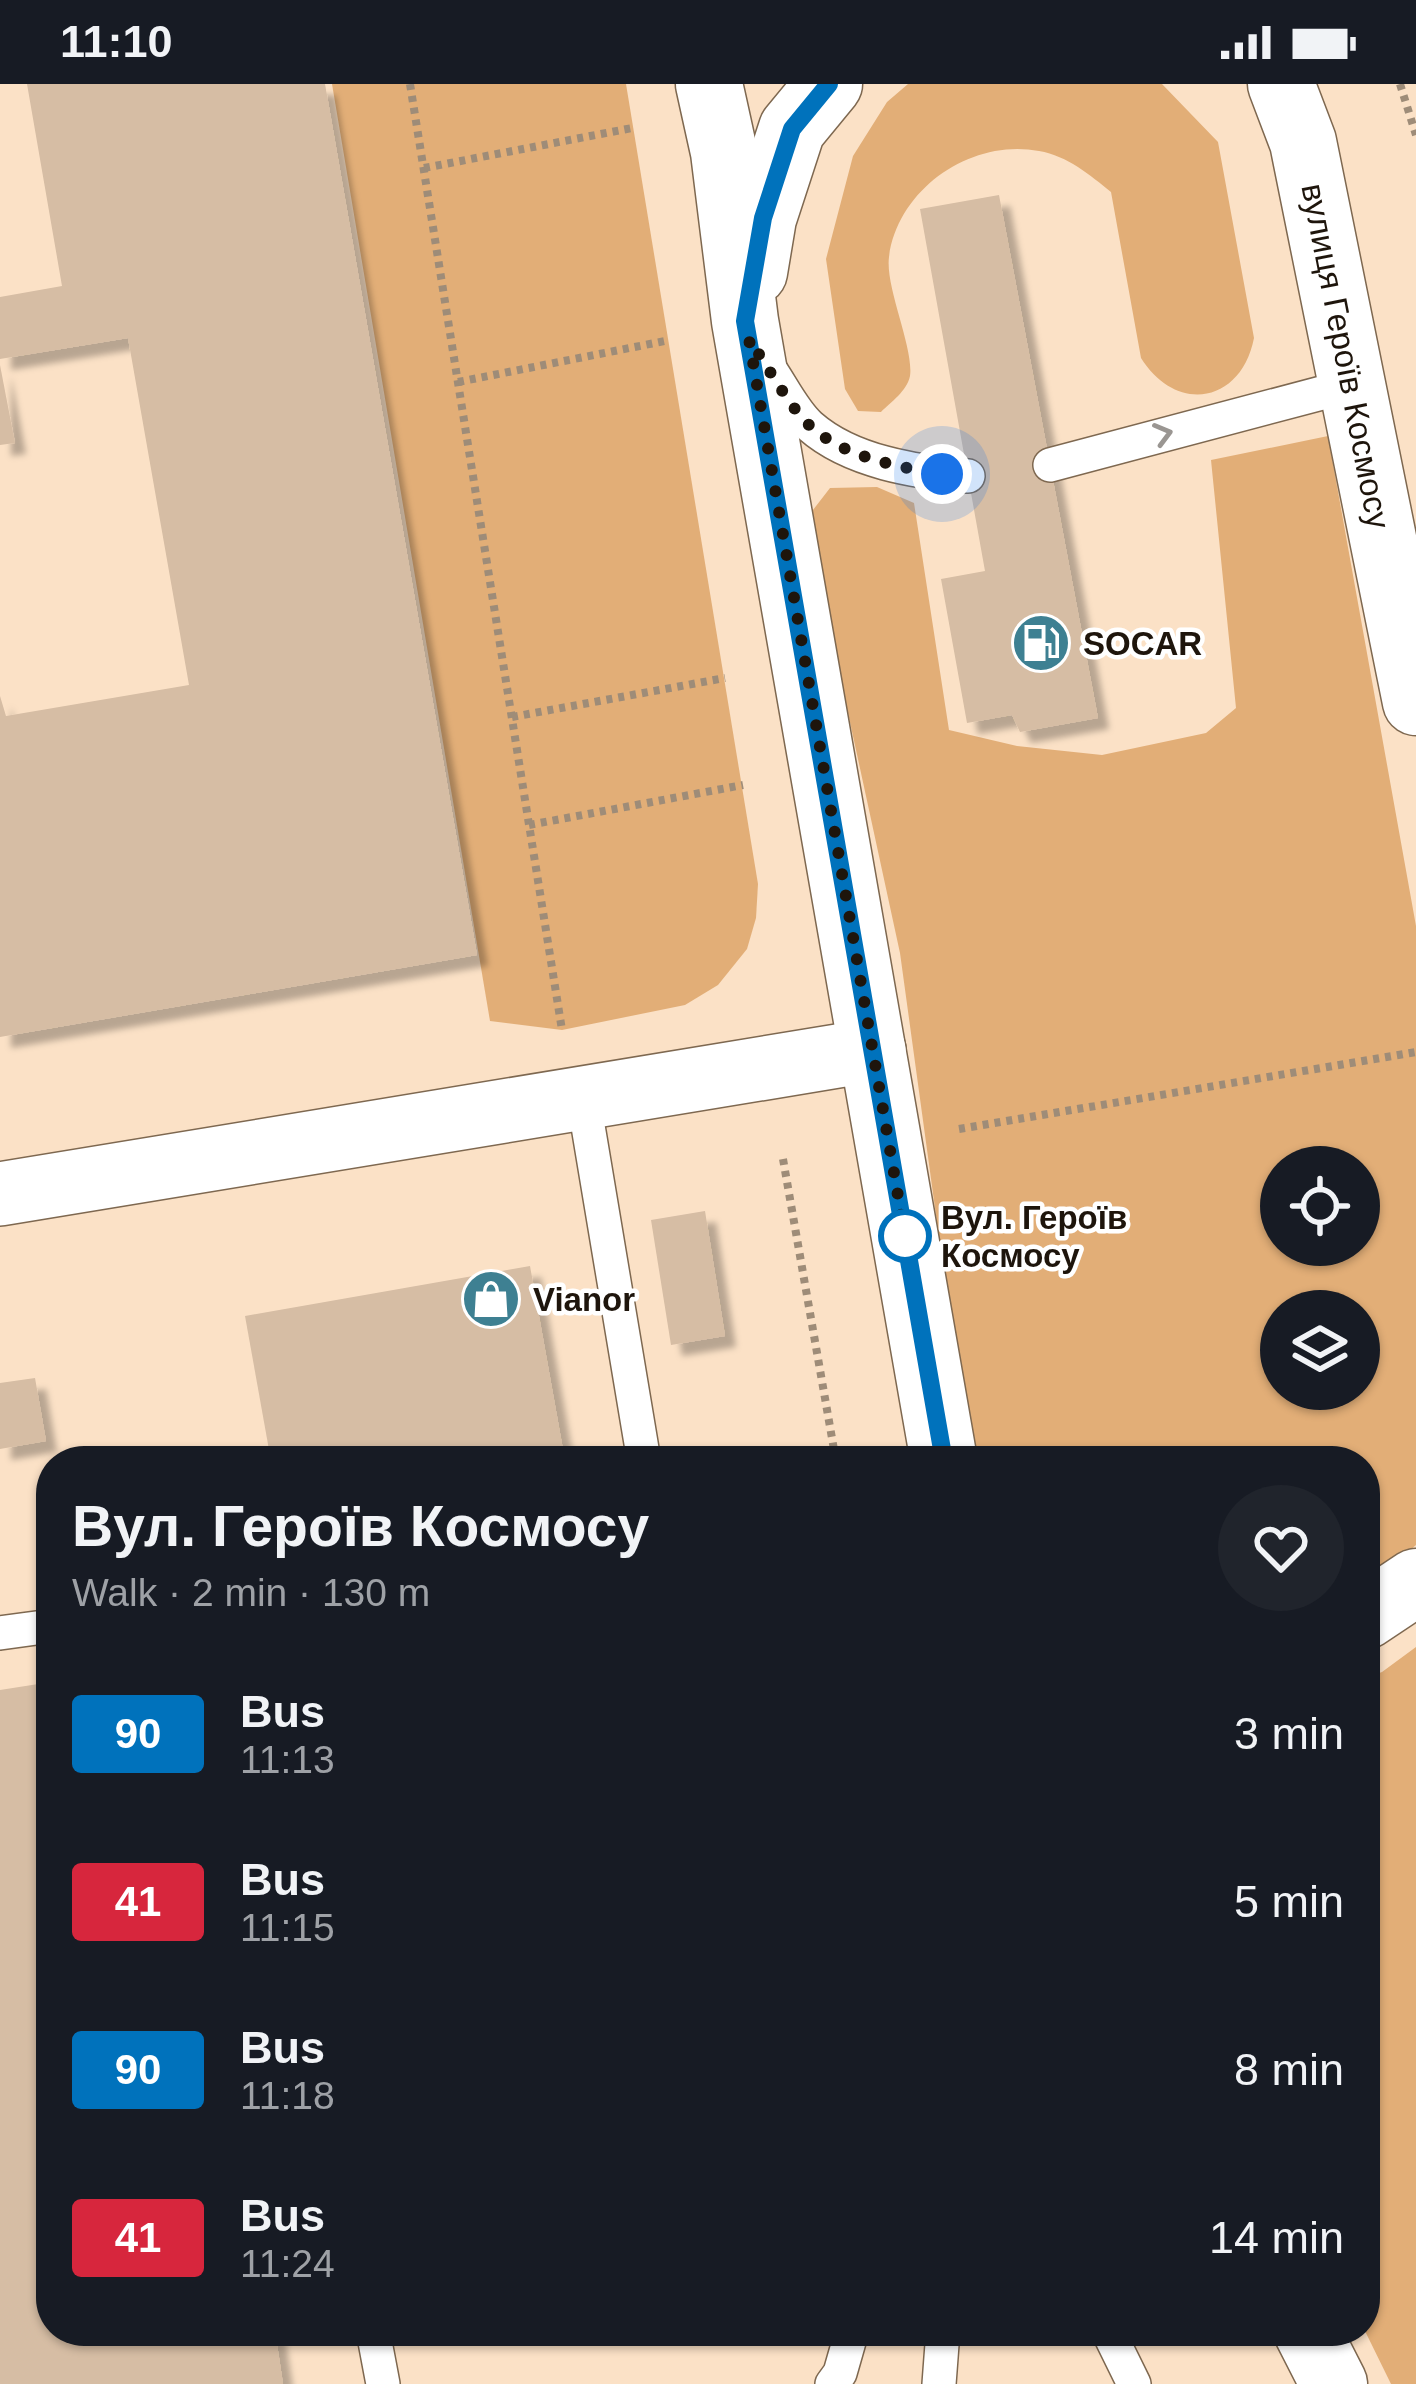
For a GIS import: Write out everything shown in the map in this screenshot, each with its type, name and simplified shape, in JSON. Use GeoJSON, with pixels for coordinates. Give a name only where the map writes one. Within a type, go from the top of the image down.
{"type":"FeatureCollection","features":[{"type":"Feature","properties":{"kind":"main road"},"geometry":{"type":"LineString","coordinates":[[709,84],[724,152],[747,330],[941,1446]]}},
{"type":"Feature","properties":{"kind":"main road"},"geometry":{"type":"LineString","coordinates":[[747,330],[763,218],[792,129],[829,84]]}},
{"type":"Feature","properties":{"kind":"main road"},"geometry":{"type":"LineString","coordinates":[[1236,84],[1292,113]]}},
{"type":"Feature","properties":{"kind":"main road","name":"вулиця Героїв Космосу"},"geometry":{"type":"LineString","coordinates":[[1292,113],[1416,701]]}},
{"type":"Feature","properties":{"kind":"main road"},"geometry":{"type":"LineString","coordinates":[[1380,1606],[1416,1582]]}},
{"type":"Feature","properties":{"kind":"main road"},"geometry":{"type":"LineString","coordinates":[[1315,2346],[1334,2384]]}},
{"type":"Feature","properties":{"kind":"street"},"geometry":{"type":"LineString","coordinates":[[0,1194],[874,1050]]}},
{"type":"Feature","properties":{"kind":"lane"},"geometry":{"type":"LineString","coordinates":[[747,330],[808,424],[844,448],[906,468],[968,476]]}},
{"type":"Feature","properties":{"kind":"lane"},"geometry":{"type":"LineString","coordinates":[[1050,464],[1352,385]]}},
{"type":"Feature","properties":{"kind":"lane"},"geometry":{"type":"LineString","coordinates":[[584,1096],[642,1446]]}},
{"type":"Feature","properties":{"kind":"lane"},"geometry":{"type":"LineString","coordinates":[[0,1633],[36,1628]]}},
{"type":"Feature","properties":{"kind":"lane"},"geometry":{"type":"LineString","coordinates":[[377,2346],[383,2384]]}},
{"type":"Feature","properties":{"kind":"lane"},"geometry":{"type":"LineString","coordinates":[[832,2384],[848,2346]]}},
{"type":"Feature","properties":{"kind":"lane"},"geometry":{"type":"LineString","coordinates":[[939,2384],[942,2346]]}},
{"type":"Feature","properties":{"kind":"lane"},"geometry":{"type":"LineString","coordinates":[[1115,2346],[1134,2384]]}},
{"type":"Feature","properties":{"kind":"path"},"geometry":{"type":"LineString","coordinates":[[410,84],[562,1030]]}},
{"type":"Feature","properties":{"kind":"path"},"geometry":{"type":"LineString","coordinates":[[1400,84],[1416,135]]}},
{"type":"Feature","properties":{"kind":"path"},"geometry":{"type":"LineString","coordinates":[[424,168],[632,128]]}},
{"type":"Feature","properties":{"kind":"path"},"geometry":{"type":"LineString","coordinates":[[458,382],[664,341]]}},
{"type":"Feature","properties":{"kind":"path"},"geometry":{"type":"LineString","coordinates":[[512,717],[725,678]]}},
{"type":"Feature","properties":{"kind":"path"},"geometry":{"type":"LineString","coordinates":[[530,825],[743,785]]}},
{"type":"Feature","properties":{"kind":"path"},"geometry":{"type":"LineString","coordinates":[[959,1130],[1416,1052]]}},
{"type":"Feature","properties":{"kind":"path"},"geometry":{"type":"LineString","coordinates":[[783,1159],[833,1446]]}},
{"type":"Feature","properties":{"kind":"shaded area"},"geometry":{"type":"Polygon","coordinates":[[[332,84],[626,84],[758,884],[756,918],[747,949],[718,985],[685,1005],[562,1030],[490,1021],[332,84]]]}},
{"type":"Feature","properties":{"kind":"shaded area"},"geometry":{"type":"Polygon","coordinates":[[[908,84],[1162,84],[1218,142],[1254,338],[1236,377],[1206,394],[1189,394],[1155,376],[1141,358],[1111,192],[1060,157],[1014,149],[989,152],[942,173],[907,209],[895,232],[889,270],[910,376],[881,412],[858,411],[845,389],[826,259],[853,156],[887,102],[908,84]]]}},
{"type":"Feature","properties":{"kind":"shaded area"},"geometry":{"type":"Polygon","coordinates":[[[1328,436],[1416,926],[1416,1545],[1380,1576],[1380,1446],[968,1446],[900,953],[806,519],[830,488],[877,487],[914,503],[949,730],[1017,746],[1102,755],[1206,733],[1236,708],[1211,460],[1328,436]]]}},
{"type":"Feature","properties":{"kind":"shaded area"},"geometry":{"type":"Polygon","coordinates":[[[1416,1647],[1416,2384],[1391,2384],[1372,2346],[1380,2346],[1382,1672],[1416,1647]]]}},
{"type":"Feature","properties":{"kind":"building"},"geometry":{"type":"Polygon","coordinates":[[[27,84],[325,84],[477,955],[0,1037],[0,696],[6,716],[189,685],[128,338],[0,359],[0,297],[62,286],[27,84]]]}},
{"type":"Feature","properties":{"kind":"building"},"geometry":{"type":"Polygon","coordinates":[[[999,195],[1098,718],[1020,732],[1012,715],[967,723],[941,579],[985,571],[920,209],[999,195]]]}},
{"type":"Feature","properties":{"kind":"building"},"geometry":{"type":"Polygon","coordinates":[[[0,365],[15,443],[0,445],[0,365]]]}},
{"type":"Feature","properties":{"kind":"building"},"geometry":{"type":"Polygon","coordinates":[[[705,1211],[725,1336],[671,1345],[651,1220],[705,1211]]]}},
{"type":"Feature","properties":{"kind":"building"},"geometry":{"type":"Polygon","coordinates":[[[530,1266],[562,1446],[268,1446],[245,1316],[530,1266]]]}},
{"type":"Feature","properties":{"kind":"building"},"geometry":{"type":"Polygon","coordinates":[[[35,1378],[46,1441],[0,1449],[0,1383],[35,1378]]]}},
{"type":"Feature","properties":{"kind":"building"},"geometry":{"type":"Polygon","coordinates":[[[36,1684],[36,2346],[277,2346],[283,2384],[0,2384],[0,1690],[36,1684]]]}},
{"type":"Feature","properties":{"kind":"bus line","name":"90"},"geometry":{"type":"LineString","coordinates":[[829,84],[792,129],[763,218],[745,321],[941,1446]]}},
{"type":"Feature","properties":{"kind":"place","name":"SOCAR"},"geometry":{"type":"Point","coordinates":[1041,643]}},
{"type":"Feature","properties":{"kind":"place","name":"Вул. Героїв Космосу"},"geometry":{"type":"Point","coordinates":[905,1236]}},
{"type":"Feature","properties":{"kind":"place","name":"Vianor"},"geometry":{"type":"Point","coordinates":[491,1299]}},
{"type":"Feature","properties":{"kind":"route"},"geometry":{"type":"LineString","coordinates":[[905,1236],[749,339],[808,424],[844,448],[942,474]]}}]}
